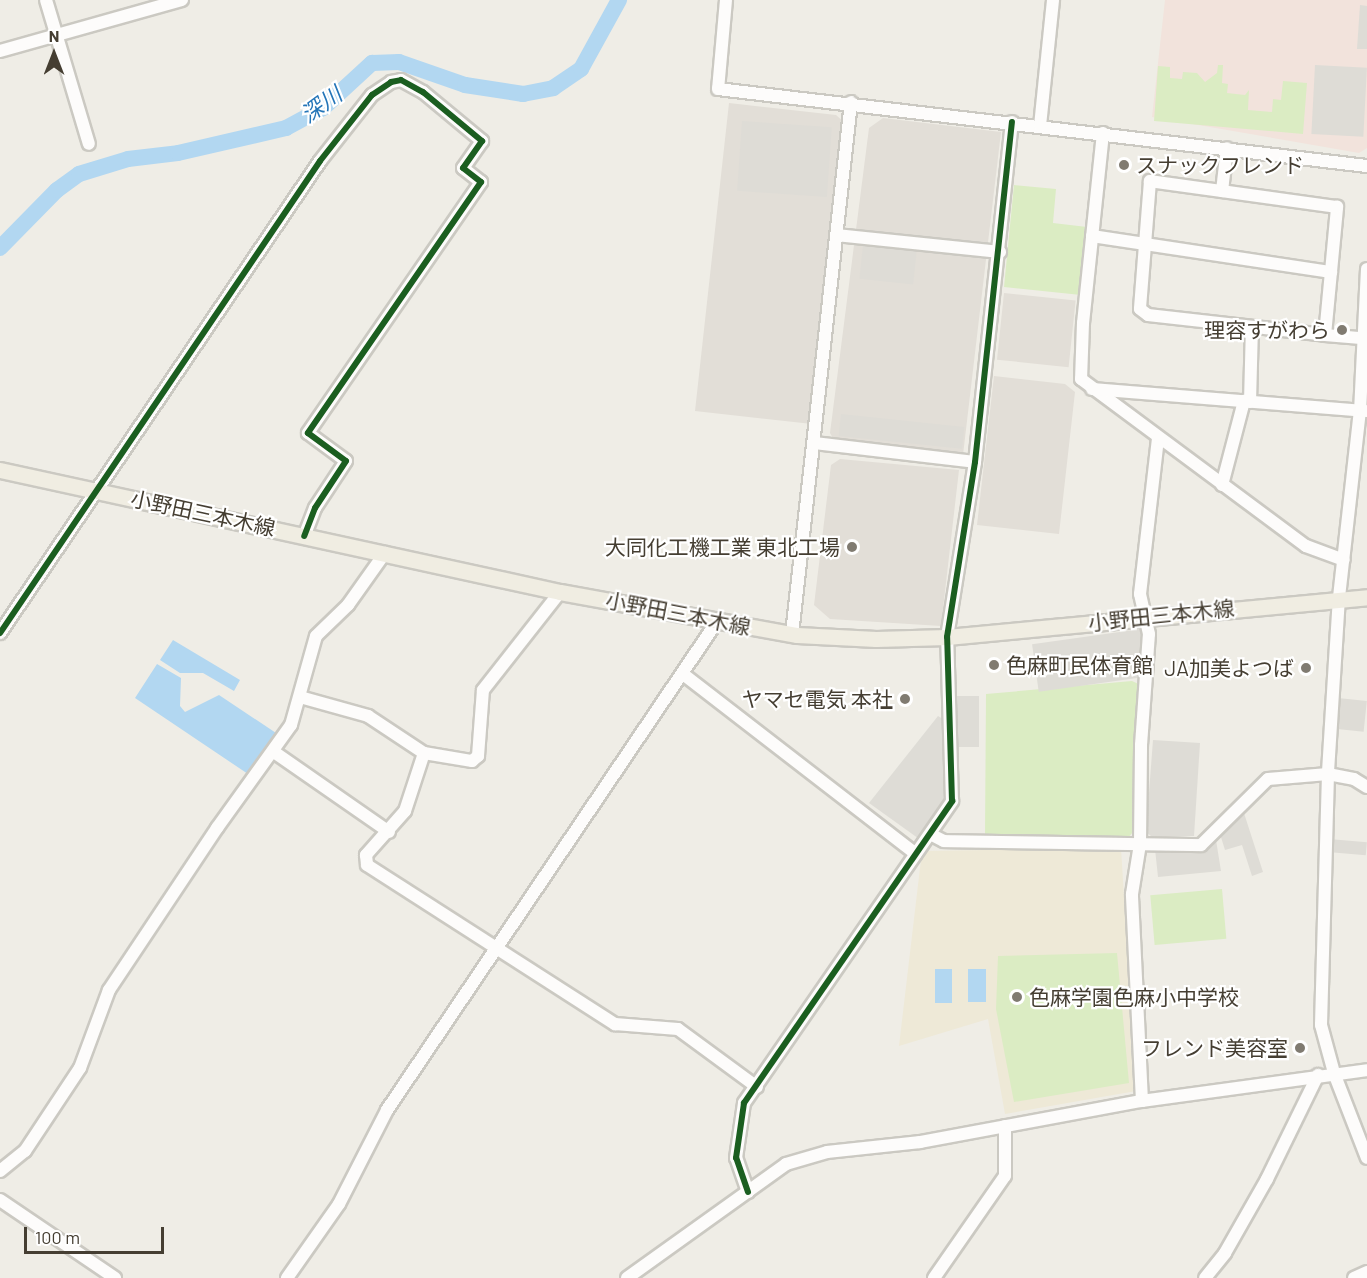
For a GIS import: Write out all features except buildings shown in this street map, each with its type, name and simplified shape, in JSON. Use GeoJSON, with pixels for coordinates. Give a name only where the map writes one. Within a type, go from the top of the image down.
{"type":"FeatureCollection","features":[{"type":"Feature","properties":{"kind":"main road","name":"小野田三本木線"},"geometry":{"type":"LineString","coordinates":[[0,470],[560,592],[792,634],[876,639],[947,637],[1340,597],[1367,597]]}},
{"type":"Feature","properties":{"kind":"street"},"geometry":{"type":"LineString","coordinates":[[46,0],[89,144]]}},
{"type":"Feature","properties":{"kind":"street"},"geometry":{"type":"LineString","coordinates":[[0,51],[182,0]]}},
{"type":"Feature","properties":{"kind":"street"},"geometry":{"type":"LineString","coordinates":[[726,0],[718,89],[851,102],[1367,166]]}},
{"type":"Feature","properties":{"kind":"street"},"geometry":{"type":"LineString","coordinates":[[1040,126],[1053,0]]}},
{"type":"Feature","properties":{"kind":"street"},"geometry":{"type":"LineString","coordinates":[[0,633],[320,161],[372,95],[401,80],[423,92],[482,141],[463,168],[481,182],[308,433],[346,461],[315,508],[304,536]]}},
{"type":"Feature","properties":{"kind":"street"},"geometry":{"type":"LineString","coordinates":[[792,634],[851,102]]}},
{"type":"Feature","properties":{"kind":"street"},"geometry":{"type":"LineString","coordinates":[[747,1192],[736,1149],[742,1108],[916,854],[932,835],[952,801],[947,637],[975,462],[1000,252],[1012,122]]}},
{"type":"Feature","properties":{"kind":"street"},"geometry":{"type":"LineString","coordinates":[[1102,133],[1081,379],[1091,389],[1306,546],[1344,560]]}},
{"type":"Feature","properties":{"kind":"street"},"geometry":{"type":"LineString","coordinates":[[1222,191],[1227,148]]}},
{"type":"Feature","properties":{"kind":"street"},"geometry":{"type":"LineString","coordinates":[[1325,335],[1336,207],[1150,181],[1140,309],[1148,315],[1325,335],[1361,338]]}},
{"type":"Feature","properties":{"kind":"street"},"geometry":{"type":"LineString","coordinates":[[836,236],[1000,252]]}},
{"type":"Feature","properties":{"kind":"street"},"geometry":{"type":"LineString","coordinates":[[1092,236],[1331,272]]}},
{"type":"Feature","properties":{"kind":"street"},"geometry":{"type":"LineString","coordinates":[[1367,269],[1361,338],[1363,411],[1340,597],[1328,774],[1322,1025],[1334,1073],[1367,1158]]}},
{"type":"Feature","properties":{"kind":"street"},"geometry":{"type":"LineString","coordinates":[[1222,485],[1247,401],[1252,327]]}},
{"type":"Feature","properties":{"kind":"street"},"geometry":{"type":"LineString","coordinates":[[1091,389],[1363,411]]}},
{"type":"Feature","properties":{"kind":"street"},"geometry":{"type":"LineString","coordinates":[[1142,1101],[1132,894],[1140,844],[1141,745],[1149,634],[1140,597],[1143,546],[1158,438]]}},
{"type":"Feature","properties":{"kind":"street"},"geometry":{"type":"LineString","coordinates":[[814,443],[975,462]]}},
{"type":"Feature","properties":{"kind":"street"},"geometry":{"type":"LineString","coordinates":[[0,1171],[25,1151],[80,1068],[109,990],[217,828],[274,752],[296,714],[314,639],[352,600],[385,553]]}},
{"type":"Feature","properties":{"kind":"street"},"geometry":{"type":"LineString","coordinates":[[300,697],[368,716],[424,753],[472,761],[478,756],[483,690],[560,592]]}},
{"type":"Feature","properties":{"kind":"street"},"geometry":{"type":"LineString","coordinates":[[287,1278],[339,1204],[387,1110],[718,620]]}},
{"type":"Feature","properties":{"kind":"street"},"geometry":{"type":"LineString","coordinates":[[683,674],[916,854]]}},
{"type":"Feature","properties":{"kind":"street"},"geometry":{"type":"LineString","coordinates":[[274,752],[389,832]]}},
{"type":"Feature","properties":{"kind":"street"},"geometry":{"type":"LineString","coordinates":[[424,753],[405,811],[389,832],[366,855],[367,864],[499,946],[615,1024],[678,1029],[757,1087]]}},
{"type":"Feature","properties":{"kind":"street"},"geometry":{"type":"LineString","coordinates":[[932,835],[944,842],[1201,845],[1268,779],[1328,774],[1354,778],[1367,788]]}},
{"type":"Feature","properties":{"kind":"street"},"geometry":{"type":"LineString","coordinates":[[627,1278],[786,1164],[827,1152],[920,1143],[1142,1101],[1367,1070]]}},
{"type":"Feature","properties":{"kind":"street"},"geometry":{"type":"LineString","coordinates":[[1205,1278],[1225,1253],[1267,1179],[1318,1076]]}},
{"type":"Feature","properties":{"kind":"street"},"geometry":{"type":"LineString","coordinates":[[934,1278],[1005,1176],[1005,1126]]}},
{"type":"Feature","properties":{"kind":"street"},"geometry":{"type":"LineString","coordinates":[[0,1200],[115,1278]]}},
{"type":"Feature","properties":{"kind":"street"},"geometry":{"type":"LineString","coordinates":[[1354,1278],[1367,1272]]}},
{"type":"Feature","properties":{"kind":"shaded area"},"geometry":{"type":"Polygon","coordinates":[[[1165,0],[1367,0],[1367,148],[1359,153],[1152,117],[1165,0]]]}},
{"type":"Feature","properties":{"kind":"shaded area"},"geometry":{"type":"Polygon","coordinates":[[[1360,5],[1367,6],[1367,49],[1357,49],[1360,5]]]}},
{"type":"Feature","properties":{"kind":"shaded area"},"geometry":{"type":"Polygon","coordinates":[[[1315,65],[1367,68],[1363,137],[1311,134],[1315,65]]]}},
{"type":"Feature","properties":{"kind":"shaded area"},"geometry":{"type":"Polygon","coordinates":[[[729,103],[836,115],[845,123],[812,424],[695,411],[729,103]]]}},
{"type":"Feature","properties":{"kind":"shaded area"},"geometry":{"type":"Polygon","coordinates":[[[883,118],[1001,132],[963,455],[834,440],[830,433],[869,128],[883,118]]]}},
{"type":"Feature","properties":{"kind":"shaded area"},"geometry":{"type":"Polygon","coordinates":[[[742,121],[832,127],[827,197],[737,191],[742,121]]]}},
{"type":"Feature","properties":{"kind":"shaded area"},"geometry":{"type":"Polygon","coordinates":[[[863,245],[917,251],[913,284],[859,279],[863,245]]]}},
{"type":"Feature","properties":{"kind":"shaded area"},"geometry":{"type":"Polygon","coordinates":[[[1004,293],[1076,301],[1069,367],[997,360],[1004,293]]]}},
{"type":"Feature","properties":{"kind":"shaded area"},"geometry":{"type":"Polygon","coordinates":[[[994,376],[1065,384],[1075,392],[1059,534],[977,525],[994,376]]]}},
{"type":"Feature","properties":{"kind":"shaded area"},"geometry":{"type":"Polygon","coordinates":[[[841,414],[964,427],[962,449],[839,436],[841,414]]]}},
{"type":"Feature","properties":{"kind":"shaded area"},"geometry":{"type":"Polygon","coordinates":[[[840,459],[959,470],[941,626],[830,619],[814,605],[831,465],[840,459]]]}},
{"type":"Feature","properties":{"kind":"shaded area"},"geometry":{"type":"Polygon","coordinates":[[[1141,629],[1148,677],[1039,692],[1032,644],[1141,629]]]}},
{"type":"Feature","properties":{"kind":"shaded area"},"geometry":{"type":"Polygon","coordinates":[[[955,696],[979,696],[979,747],[955,747],[955,696]]]}},
{"type":"Feature","properties":{"kind":"shaded area"},"geometry":{"type":"Polygon","coordinates":[[[1338,698],[1367,701],[1364,732],[1335,729],[1338,698]]]}},
{"type":"Feature","properties":{"kind":"shaded area"},"geometry":{"type":"Polygon","coordinates":[[[938,716],[946,721],[948,792],[922,841],[869,803],[938,716]]]}},
{"type":"Feature","properties":{"kind":"shaded area"},"geometry":{"type":"Polygon","coordinates":[[[1153,740],[1200,743],[1194,836],[1151,836],[1146,832],[1153,740]]]}},
{"type":"Feature","properties":{"kind":"shaded area"},"geometry":{"type":"Polygon","coordinates":[[[1243,810],[1263,872],[1252,876],[1242,845],[1225,850],[1220,834],[1243,810]]]}},
{"type":"Feature","properties":{"kind":"shaded area"},"geometry":{"type":"Polygon","coordinates":[[[1329,839],[1367,842],[1366,855],[1328,852],[1329,839]]]}},
{"type":"Feature","properties":{"kind":"shaded area"},"geometry":{"type":"Polygon","coordinates":[[[1216,840],[1221,871],[1158,877],[1155,849],[1198,852],[1216,840]]]}},
{"type":"Feature","properties":{"kind":"shaded area","name":"色麻学園色麻小中学校"},"geometry":{"type":"Polygon","coordinates":[[[1121,848],[1136,1091],[1005,1114],[988,1019],[899,1046],[922,851],[1121,848]]]}},
{"type":"Feature","properties":{"kind":"green space"},"geometry":{"type":"Polygon","coordinates":[[[1218,65],[1223,65],[1222,83],[1228,84],[1227,93],[1245,95],[1249,90],[1248,110],[1272,112],[1273,99],[1281,100],[1283,81],[1307,83],[1303,134],[1154,121],[1158,66],[1170,67],[1170,78],[1182,79],[1183,72],[1197,73],[1205,82],[1217,73],[1218,65]]]}},
{"type":"Feature","properties":{"kind":"green space"},"geometry":{"type":"Polygon","coordinates":[[[1014,185],[1056,189],[1053,223],[1087,227],[1081,295],[1004,287],[1014,185]]]}},
{"type":"Feature","properties":{"kind":"green space"},"geometry":{"type":"Polygon","coordinates":[[[1132,681],[1143,686],[1133,832],[1128,838],[985,836],[986,694],[1132,681]]]}},
{"type":"Feature","properties":{"kind":"green space"},"geometry":{"type":"Polygon","coordinates":[[[1222,889],[1226,939],[1155,945],[1150,895],[1222,889]]]}},
{"type":"Feature","properties":{"kind":"green space"},"geometry":{"type":"Polygon","coordinates":[[[1117,953],[1129,1083],[1014,1102],[996,1009],[998,956],[1117,953]]]}},
{"type":"Feature","properties":{"kind":"water"},"geometry":{"type":"Polygon","coordinates":[[[173,640],[240,680],[234,691],[203,673],[180,673],[160,660],[173,640]]]}},
{"type":"Feature","properties":{"kind":"water"},"geometry":{"type":"Polygon","coordinates":[[[157,664],[181,678],[180,706],[185,712],[219,695],[279,735],[248,774],[135,698],[157,664]]]}},
{"type":"Feature","properties":{"kind":"water"},"geometry":{"type":"Polygon","coordinates":[[[935,969],[952,969],[952,1003],[935,1003],[935,969]]]}},
{"type":"Feature","properties":{"kind":"water"},"geometry":{"type":"Polygon","coordinates":[[[968,969],[986,969],[986,1002],[968,1002],[968,969]]]}},
{"type":"Feature","properties":{"kind":"waterway","name":"深川"},"geometry":{"type":"LineString","coordinates":[[0,248],[57,190],[79,174],[128,159],[178,153],[286,128],[323,108],[372,63],[399,62],[465,85],[523,94],[553,88],[581,69],[619,0]]}},
{"type":"Feature","properties":{"kind":"cycle path"},"geometry":{"type":"LineString","coordinates":[[0,633],[320,161],[372,95],[391,82],[401,80],[423,92],[482,141],[463,168],[481,182],[308,433],[346,461],[315,508],[304,536]]}},
{"type":"Feature","properties":{"kind":"cycle path"},"geometry":{"type":"LineString","coordinates":[[748,1192],[736,1158],[744,1103],[952,801],[947,637],[975,462],[1012,122]]}},
{"type":"Feature","properties":{"kind":"place","name":"スナックフレンド"},"geometry":{"type":"Point","coordinates":[1124,165]}},
{"type":"Feature","properties":{"kind":"place","name":"理容すがわら"},"geometry":{"type":"Point","coordinates":[1342,330]}},
{"type":"Feature","properties":{"kind":"place","name":"大同化工機工業 東北工場"},"geometry":{"type":"Point","coordinates":[852,547]}},
{"type":"Feature","properties":{"kind":"place","name":"色麻町民体育館"},"geometry":{"type":"Point","coordinates":[994,665]}},
{"type":"Feature","properties":{"kind":"place","name":"JA加美よつば"},"geometry":{"type":"Point","coordinates":[1306,668]}},
{"type":"Feature","properties":{"kind":"place","name":"ヤマセ電気 本社"},"geometry":{"type":"Point","coordinates":[905,699]}},
{"type":"Feature","properties":{"kind":"place","name":"色麻学園色麻小中学校"},"geometry":{"type":"Point","coordinates":[1017,997]}},
{"type":"Feature","properties":{"kind":"place","name":"フレンド美容室"},"geometry":{"type":"Point","coordinates":[1300,1048]}}]}
